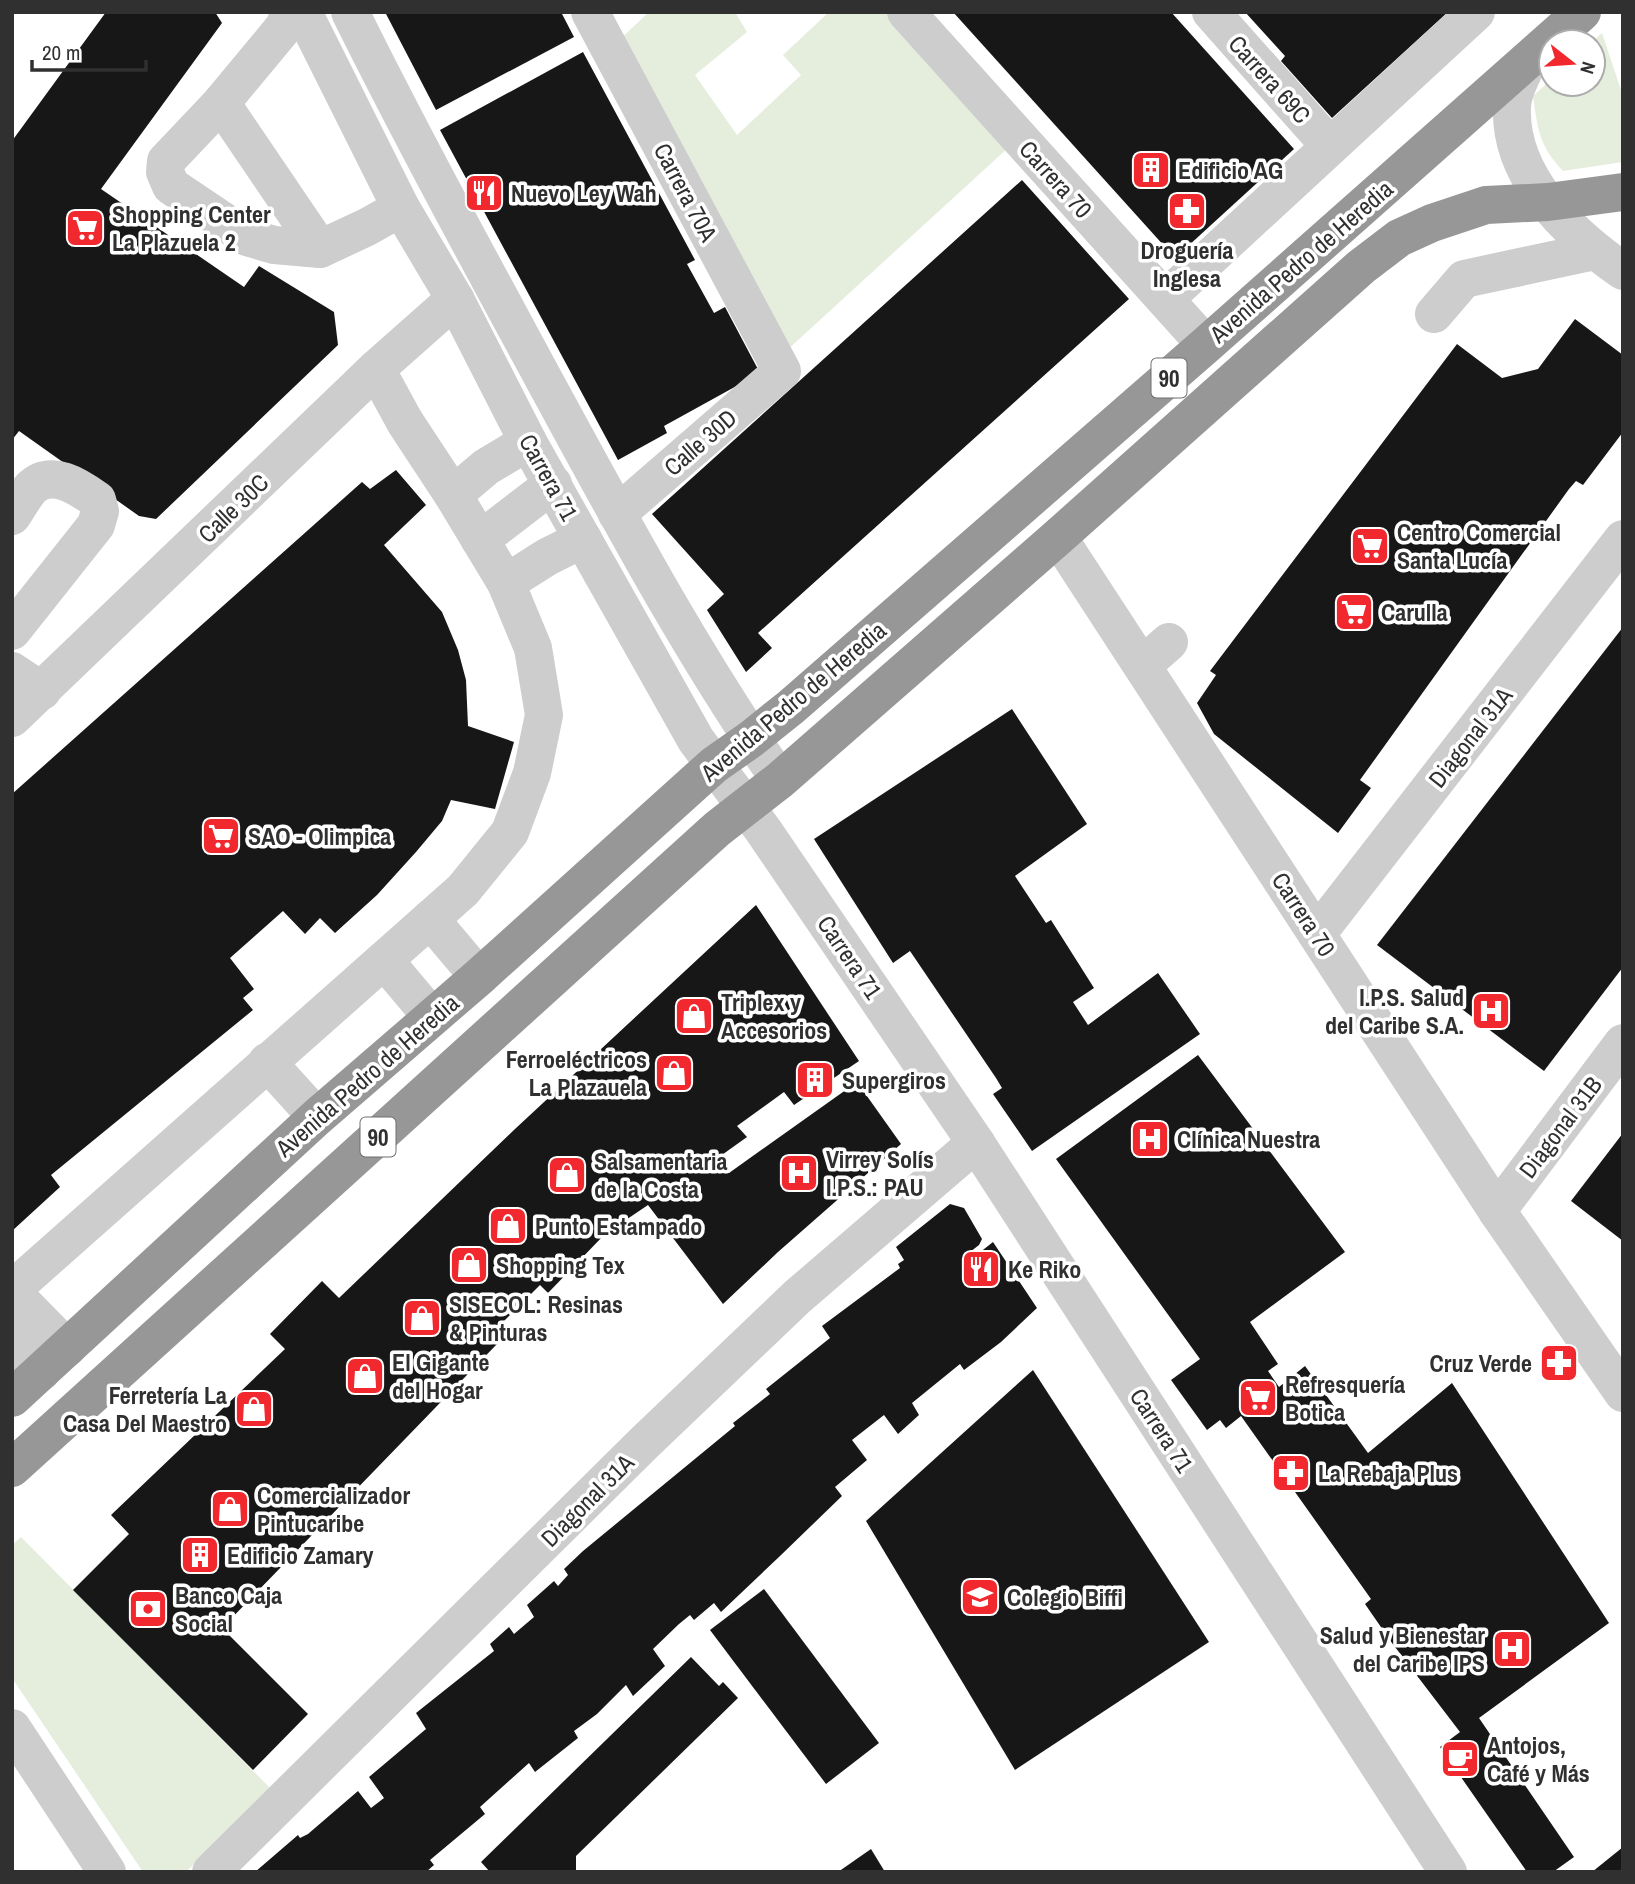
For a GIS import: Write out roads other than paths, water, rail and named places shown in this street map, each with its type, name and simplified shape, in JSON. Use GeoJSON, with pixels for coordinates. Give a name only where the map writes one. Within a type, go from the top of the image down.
{"type":"FeatureCollection","features":[{"type":"Feature","properties":{"kind":"highway","name":"Avenida Pedro de Heredia"},"geometry":{"type":"LineString","coordinates":[[12,1398],[317,1117],[480,976],[714,765],[751,739],[1206,345],[1582,12]]}},
{"type":"Feature","properties":{"kind":"highway","name":"Avenida Pedro de Heredia"},"geometry":{"type":"LineString","coordinates":[[12,1468],[707,839],[780,780],[1058,537],[1361,267],[1399,238],[1432,223],[1486,205],[1548,202],[1623,192]]}},
{"type":"Feature","properties":{"kind":"street"},"geometry":{"type":"LineString","coordinates":[[290,12],[284,27],[221,103],[166,161],[165,172],[171,186],[247,237],[274,245],[320,249],[401,208]]}},
{"type":"Feature","properties":{"kind":"street","name":"Carrera 71"},"geometry":{"type":"LineString","coordinates":[[303,12],[401,208],[454,299],[528,442],[696,740],[746,807],[976,1143],[1448,1872]]}},
{"type":"Feature","properties":{"kind":"street","name":"Carrera 71"},"geometry":{"type":"LineString","coordinates":[[350,12],[410,131],[617,514],[721,692],[780,780]]}},
{"type":"Feature","properties":{"kind":"street","name":"Carrera 70A"},"geometry":{"type":"LineString","coordinates":[[590,12],[782,371]]}},
{"type":"Feature","properties":{"kind":"street","name":"Carrera 70"},"geometry":{"type":"LineString","coordinates":[[906,12],[1206,345]]}},
{"type":"Feature","properties":{"kind":"street","name":"Carrera 69C"},"geometry":{"type":"LineString","coordinates":[[1211,12],[1329,145]]}},
{"type":"Feature","properties":{"kind":"street"},"geometry":{"type":"LineString","coordinates":[[1165,299],[1476,12]]}},
{"type":"Feature","properties":{"kind":"street"},"geometry":{"type":"LineString","coordinates":[[1528,61],[1511,104],[1513,133],[1524,167],[1565,223],[1609,261]]}},
{"type":"Feature","properties":{"kind":"street"},"geometry":{"type":"LineString","coordinates":[[221,103],[320,249]]}},
{"type":"Feature","properties":{"kind":"street"},"geometry":{"type":"LineString","coordinates":[[1434,314],[1464,279],[1609,261]]}},
{"type":"Feature","properties":{"kind":"street","name":"Calle 30C"},"geometry":{"type":"LineString","coordinates":[[12,718],[27,681],[454,299]]}},
{"type":"Feature","properties":{"kind":"street"},"geometry":{"type":"LineString","coordinates":[[54,1360],[13,1288],[463,890],[510,832],[533,773],[544,715],[533,648],[506,583],[405,422],[376,369]]}},
{"type":"Feature","properties":{"kind":"street","name":"Calle 30D"},"geometry":{"type":"LineString","coordinates":[[617,514],[782,371]]}},
{"type":"Feature","properties":{"kind":"street"},"geometry":{"type":"LineString","coordinates":[[453,495],[485,467],[528,442]]}},
{"type":"Feature","properties":{"kind":"street"},"geometry":{"type":"LineString","coordinates":[[12,516],[32,487],[45,479],[72,484],[97,500],[100,511],[96,525],[12,631]]}},
{"type":"Feature","properties":{"kind":"street"},"geometry":{"type":"LineString","coordinates":[[480,540],[553,484]]}},
{"type":"Feature","properties":{"kind":"street","name":"Carrera 70"},"geometry":{"type":"LineString","coordinates":[[1058,537],[1156,654],[1317,934],[1497,1210],[1623,1393]]}},
{"type":"Feature","properties":{"kind":"street"},"geometry":{"type":"LineString","coordinates":[[506,583],[547,557],[583,539]]}},
{"type":"Feature","properties":{"kind":"street","name":"Diagonal 31A"},"geometry":{"type":"LineString","coordinates":[[1317,934],[1623,539]]}},
{"type":"Feature","properties":{"kind":"street"},"geometry":{"type":"LineString","coordinates":[[430,919],[480,976]]}},
{"type":"Feature","properties":{"kind":"street"},"geometry":{"type":"LineString","coordinates":[[384,960],[432,1017]]}},
{"type":"Feature","properties":{"kind":"street","name":"Diagonal 31B"},"geometry":{"type":"LineString","coordinates":[[1497,1210],[1623,1043]]}},
{"type":"Feature","properties":{"kind":"street"},"geometry":{"type":"LineString","coordinates":[[267,1062],[317,1117]]}},
{"type":"Feature","properties":{"kind":"street","name":"Diagonal 31A"},"geometry":{"type":"LineString","coordinates":[[211,1872],[643,1444],[787,1306],[976,1143]]}},
{"type":"Feature","properties":{"kind":"street"},"geometry":{"type":"LineString","coordinates":[[12,1339],[54,1360]]}},
{"type":"Feature","properties":{"kind":"street"},"geometry":{"type":"LineString","coordinates":[[12,1728],[107,1872]]}},
{"type":"Feature","properties":{"kind":"place","name":"Edificio AG"},"geometry":{"type":"Point","coordinates":[1151,170]}},
{"type":"Feature","properties":{"kind":"place","name":"Nuevo Ley Wah"},"geometry":{"type":"Point","coordinates":[484,193]}},
{"type":"Feature","properties":{"kind":"place","name":"Droguería Inglesa"},"geometry":{"type":"Point","coordinates":[1187,211]}},
{"type":"Feature","properties":{"kind":"place","name":"Shopping Center La Plazuela 2"},"geometry":{"type":"Point","coordinates":[85,228]}},
{"type":"Feature","properties":{"kind":"place","name":"Centro Comercial Santa Lucía"},"geometry":{"type":"Point","coordinates":[1370,546]}},
{"type":"Feature","properties":{"kind":"place","name":"Carulla"},"geometry":{"type":"Point","coordinates":[1354,612]}},
{"type":"Feature","properties":{"kind":"place","name":"SAO - Olimpica"},"geometry":{"type":"Point","coordinates":[221,836]}},
{"type":"Feature","properties":{"kind":"place","name":"I.P.S. Salud del Caribe S.A."},"geometry":{"type":"Point","coordinates":[1491,1011]}},
{"type":"Feature","properties":{"kind":"place","name":"Triplex y Accesorios"},"geometry":{"type":"Point","coordinates":[694,1016]}},
{"type":"Feature","properties":{"kind":"place","name":"Ferroeléctricos La Plazauela"},"geometry":{"type":"Point","coordinates":[674,1073]}},
{"type":"Feature","properties":{"kind":"place","name":"Supergiros"},"geometry":{"type":"Point","coordinates":[815,1080]}},
{"type":"Feature","properties":{"kind":"place","name":"Clínica Nuestra"},"geometry":{"type":"Point","coordinates":[1150,1139]}},
{"type":"Feature","properties":{"kind":"place","name":"Virrey Solís I.P.S.: PAU"},"geometry":{"type":"Point","coordinates":[799,1173]}},
{"type":"Feature","properties":{"kind":"place","name":"Salsamentaria de la Costa"},"geometry":{"type":"Point","coordinates":[567,1175]}},
{"type":"Feature","properties":{"kind":"place","name":"Punto Estampado"},"geometry":{"type":"Point","coordinates":[508,1226]}},
{"type":"Feature","properties":{"kind":"place","name":"Shopping Tex"},"geometry":{"type":"Point","coordinates":[469,1265]}},
{"type":"Feature","properties":{"kind":"place","name":"Ke Riko"},"geometry":{"type":"Point","coordinates":[981,1269]}},
{"type":"Feature","properties":{"kind":"place","name":"SISECOL: Resinas & Pinturas"},"geometry":{"type":"Point","coordinates":[422,1318]}},
{"type":"Feature","properties":{"kind":"place","name":"Cruz Verde"},"geometry":{"type":"Point","coordinates":[1559,1363]}},
{"type":"Feature","properties":{"kind":"place","name":"El Gigante del Hogar"},"geometry":{"type":"Point","coordinates":[365,1376]}},
{"type":"Feature","properties":{"kind":"place","name":"Refresquería Botica"},"geometry":{"type":"Point","coordinates":[1258,1398]}},
{"type":"Feature","properties":{"kind":"place","name":"Ferretería La Casa Del Maestro"},"geometry":{"type":"Point","coordinates":[254,1409]}},
{"type":"Feature","properties":{"kind":"place","name":"La Rebaja Plus"},"geometry":{"type":"Point","coordinates":[1291,1473]}},
{"type":"Feature","properties":{"kind":"place","name":"Comercializador Pintucaribe"},"geometry":{"type":"Point","coordinates":[230,1509]}},
{"type":"Feature","properties":{"kind":"place","name":"Edificio Zamary"},"geometry":{"type":"Point","coordinates":[200,1555]}},
{"type":"Feature","properties":{"kind":"place","name":"Colegio Biffi"},"geometry":{"type":"Point","coordinates":[980,1597]}},
{"type":"Feature","properties":{"kind":"place","name":"Banco Caja Social"},"geometry":{"type":"Point","coordinates":[148,1609]}},
{"type":"Feature","properties":{"kind":"place","name":"Salud y Bienestar del Caribe IPS"},"geometry":{"type":"Point","coordinates":[1512,1649]}},
{"type":"Feature","properties":{"kind":"place","name":"Antojos, Café y Más"},"geometry":{"type":"Point","coordinates":[1460,1759]}}]}
